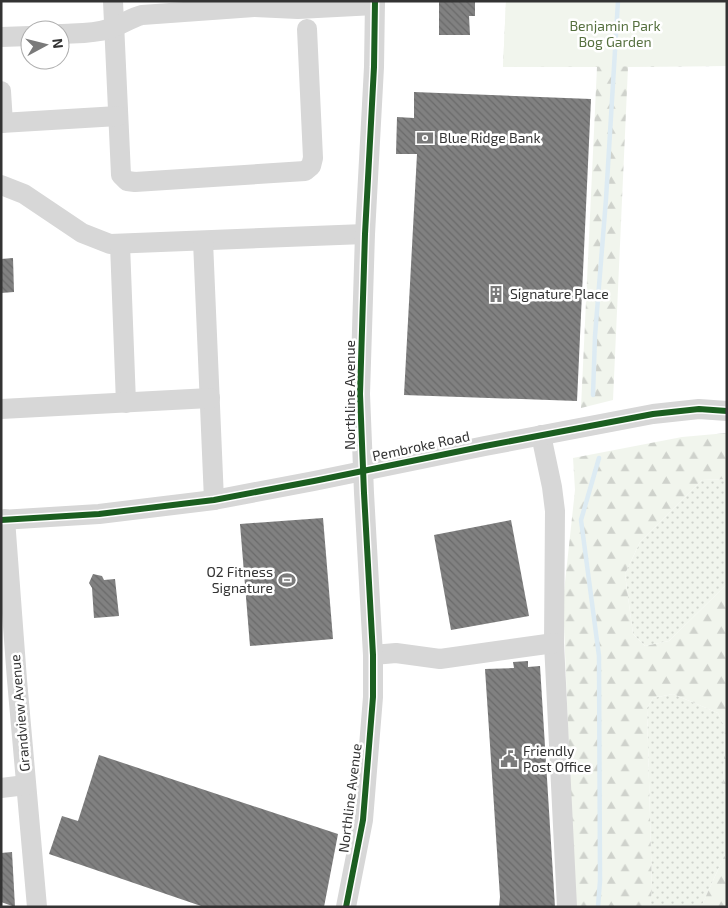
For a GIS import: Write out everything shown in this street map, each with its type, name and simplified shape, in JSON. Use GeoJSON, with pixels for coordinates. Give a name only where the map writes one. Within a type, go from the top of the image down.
{"type":"FeatureCollection","features":[{"type":"Feature","properties":{"kind":"street"},"geometry":{"type":"LineString","coordinates":[[113,1],[121,175],[127,181],[305,171],[311,166],[313,158],[307,29]]}},
{"type":"Feature","properties":{"kind":"street"},"geometry":{"type":"LineString","coordinates":[[70,34],[110,29],[142,15],[254,7],[298,9],[375,3]]}},
{"type":"Feature","properties":{"kind":"street","name":"Northline Avenue"},"geometry":{"type":"LineString","coordinates":[[346,907],[362,827],[366,796],[373,697],[374,655],[360,394],[375,3]]}},
{"type":"Feature","properties":{"kind":"street"},"geometry":{"type":"LineString","coordinates":[[1,37],[20,36]]}},
{"type":"Feature","properties":{"kind":"street"},"geometry":{"type":"LineString","coordinates":[[1,91],[2,123],[118,116]]}},
{"type":"Feature","properties":{"kind":"street"},"geometry":{"type":"LineString","coordinates":[[1,185],[24,194],[82,233],[110,244],[365,234]]}},
{"type":"Feature","properties":{"kind":"street"},"geometry":{"type":"LineString","coordinates":[[203,241],[214,500]]}},
{"type":"Feature","properties":{"kind":"street"},"geometry":{"type":"LineString","coordinates":[[120,244],[126,403]]}},
{"type":"Feature","properties":{"kind":"street"},"geometry":{"type":"LineString","coordinates":[[1,409],[210,398]]}},
{"type":"Feature","properties":{"kind":"street","name":"Pembroke Road"},"geometry":{"type":"LineString","coordinates":[[3,520],[99,514],[214,500],[363,472],[541,435],[680,410],[727,411]]}},
{"type":"Feature","properties":{"kind":"street"},"geometry":{"type":"LineString","coordinates":[[541,435],[555,511],[554,643],[567,907]]}},
{"type":"Feature","properties":{"kind":"street","name":"Grandview Avenue"},"geometry":{"type":"LineString","coordinates":[[3,520],[37,907]]}},
{"type":"Feature","properties":{"kind":"street"},"geometry":{"type":"LineString","coordinates":[[374,655],[396,653],[440,659],[554,643]]}},
{"type":"Feature","properties":{"kind":"street"},"geometry":{"type":"LineString","coordinates":[[1,788],[26,785]]}},
{"type":"Feature","properties":{"kind":"green space"},"geometry":{"type":"Polygon","coordinates":[[[506,1],[727,1],[727,66],[628,67],[613,400],[581,408],[597,67],[503,67],[506,1]]]}},
{"type":"Feature","properties":{"kind":"green space","name":"Benjamin Park Bog Garden"},"geometry":{"type":"Polygon","coordinates":[[[506,1],[727,1],[727,66],[503,67],[506,1]]]}},
{"type":"Feature","properties":{"kind":"green space"},"geometry":{"type":"Polygon","coordinates":[[[727,433],[727,479],[702,480],[640,542],[625,574],[633,634],[645,646],[669,641],[727,584],[727,799],[723,790],[725,728],[718,713],[673,694],[653,698],[647,708],[652,889],[650,907],[575,907],[563,601],[575,490],[573,458],[682,437],[727,433]]]}},
{"type":"Feature","properties":{"kind":"green space"},"geometry":{"type":"Polygon","coordinates":[[[727,479],[727,584],[669,641],[645,646],[633,634],[625,574],[640,542],[702,480],[727,479]]]}},
{"type":"Feature","properties":{"kind":"green space"},"geometry":{"type":"Polygon","coordinates":[[[673,694],[718,713],[725,728],[723,790],[727,799],[727,850],[701,907],[650,907],[652,889],[647,708],[653,698],[673,694]]]}},
{"type":"Feature","properties":{"kind":"green space"},"geometry":{"type":"Polygon","coordinates":[[[727,850],[727,907],[701,907],[727,850]]]}},
{"type":"Feature","properties":{"kind":"building"},"geometry":{"type":"Polygon","coordinates":[[[439,1],[475,1],[475,16],[469,16],[470,35],[439,35],[439,1]]]}},
{"type":"Feature","properties":{"kind":"building","name":"Signature Place"},"geometry":{"type":"Polygon","coordinates":[[[414,92],[591,99],[577,401],[404,395],[417,154],[396,154],[397,117],[414,118],[414,92]]]}},
{"type":"Feature","properties":{"kind":"building"},"geometry":{"type":"Polygon","coordinates":[[[13,258],[14,292],[1,293],[1,259],[13,258]]]}},
{"type":"Feature","properties":{"kind":"building"},"geometry":{"type":"Polygon","coordinates":[[[323,518],[333,639],[250,646],[240,524],[323,518]]]}},
{"type":"Feature","properties":{"kind":"building"},"geometry":{"type":"Polygon","coordinates":[[[511,520],[529,616],[451,630],[434,535],[511,520]]]}},
{"type":"Feature","properties":{"kind":"building"},"geometry":{"type":"Polygon","coordinates":[[[93,574],[102,576],[104,580],[115,579],[119,616],[94,618],[92,588],[89,583],[93,574]]]}},
{"type":"Feature","properties":{"kind":"building"},"geometry":{"type":"Polygon","coordinates":[[[528,661],[528,667],[540,666],[555,907],[499,907],[500,897],[485,669],[514,668],[513,662],[528,661]]]}},
{"type":"Feature","properties":{"kind":"building"},"geometry":{"type":"Polygon","coordinates":[[[99,755],[338,834],[324,907],[204,907],[49,854],[62,816],[78,821],[99,755]]]}},
{"type":"Feature","properties":{"kind":"building"},"geometry":{"type":"Polygon","coordinates":[[[12,852],[15,907],[1,902],[1,853],[12,852]]]}},
{"type":"Feature","properties":{"kind":"waterway"},"geometry":{"type":"LineString","coordinates":[[593,395],[595,336],[606,199],[618,1]]}},
{"type":"Feature","properties":{"kind":"waterway"},"geometry":{"type":"LineString","coordinates":[[598,907],[600,881],[599,656],[581,520],[599,458]]}},
{"type":"Feature","properties":{"kind":"cycle path"},"geometry":{"type":"LineString","coordinates":[[346,907],[363,820],[373,697],[373,655],[360,394],[365,234],[374,67],[375,1]]}},
{"type":"Feature","properties":{"kind":"cycle path"},"geometry":{"type":"LineString","coordinates":[[1,520],[99,514],[214,500],[653,414],[699,409],[727,411]]}},
{"type":"Feature","properties":{"kind":"place","name":"Blue Ridge Bank"},"geometry":{"type":"Point","coordinates":[425,138]}},
{"type":"Feature","properties":{"kind":"place","name":"Signature Place"},"geometry":{"type":"Point","coordinates":[496,294]}},
{"type":"Feature","properties":{"kind":"place","name":"O2 Fitness Signature"},"geometry":{"type":"Point","coordinates":[287,580]}},
{"type":"Feature","properties":{"kind":"place","name":"Friendly Post Office"},"geometry":{"type":"Point","coordinates":[509,759]}}]}
